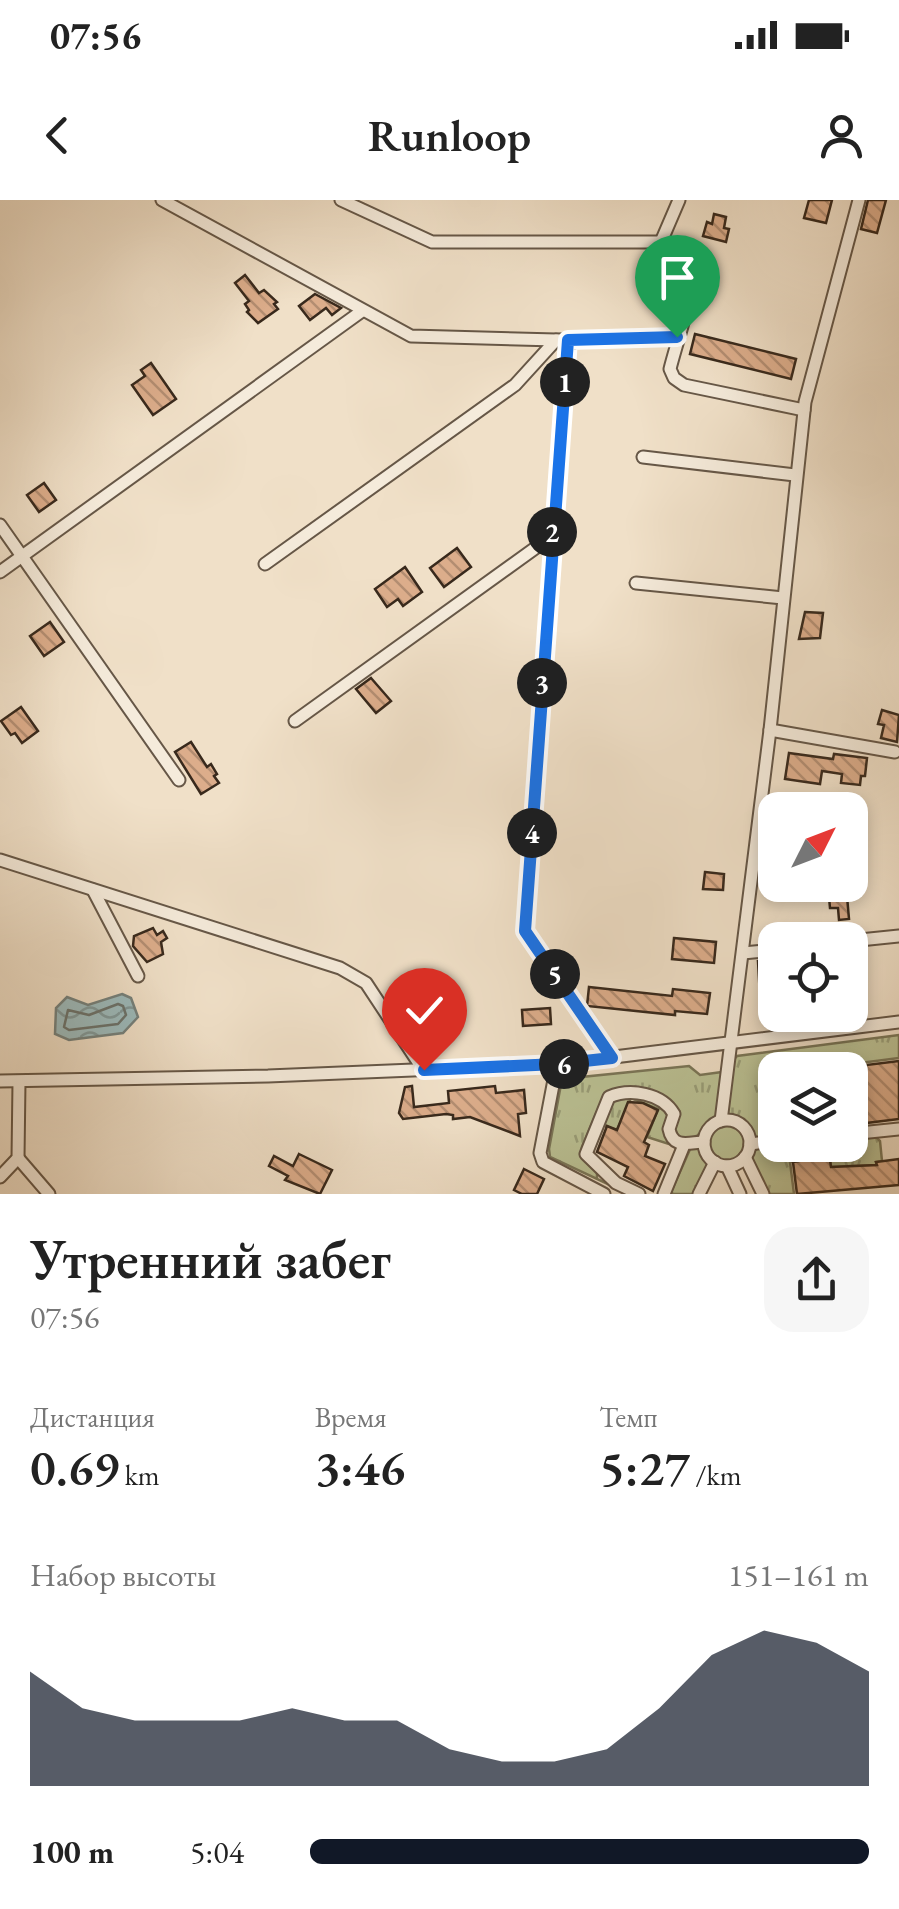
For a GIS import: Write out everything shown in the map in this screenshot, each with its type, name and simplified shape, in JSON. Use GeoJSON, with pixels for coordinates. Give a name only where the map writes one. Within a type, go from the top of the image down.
{"type":"FeatureCollection","features":[{"type":"Feature","properties":{"kind":"street"},"geometry":{"type":"LineString","coordinates":[[162,200],[411,336],[562,340],[677,337]]}},
{"type":"Feature","properties":{"kind":"street"},"geometry":{"type":"LineString","coordinates":[[342,200],[432,242],[671,245],[682,256],[693,278],[670,368],[674,378],[684,385],[804,410]]}},
{"type":"Feature","properties":{"kind":"street"},"geometry":{"type":"LineString","coordinates":[[662,242],[679,200]]}},
{"type":"Feature","properties":{"kind":"street"},"geometry":{"type":"LineString","coordinates":[[721,1122],[770,730],[804,410],[859,200]]}},
{"type":"Feature","properties":{"kind":"street"},"geometry":{"type":"LineString","coordinates":[[0,572],[362,311]]}},
{"type":"Feature","properties":{"kind":"street"},"geometry":{"type":"LineString","coordinates":[[562,340],[525,931],[612,1058]]}},
{"type":"Feature","properties":{"kind":"street"},"geometry":{"type":"LineString","coordinates":[[265,564],[515,386],[562,340]]}},
{"type":"Feature","properties":{"kind":"street"},"geometry":{"type":"LineString","coordinates":[[642,457],[795,475]]}},
{"type":"Feature","properties":{"kind":"street"},"geometry":{"type":"LineString","coordinates":[[0,525],[180,780]]}},
{"type":"Feature","properties":{"kind":"street"},"geometry":{"type":"LineString","coordinates":[[295,721],[552,536]]}},
{"type":"Feature","properties":{"kind":"street"},"geometry":{"type":"LineString","coordinates":[[636,583],[783,598]]}},
{"type":"Feature","properties":{"kind":"street"},"geometry":{"type":"LineString","coordinates":[[770,730],[894,752]]}},
{"type":"Feature","properties":{"kind":"street"},"geometry":{"type":"LineString","coordinates":[[0,860],[340,968],[366,983],[424,1070]]}},
{"type":"Feature","properties":{"kind":"street"},"geometry":{"type":"LineString","coordinates":[[93,890],[138,976]]}},
{"type":"Feature","properties":{"kind":"street"},"geometry":{"type":"LineString","coordinates":[[868,940],[899,936]]}},
{"type":"Feature","properties":{"kind":"street"},"geometry":{"type":"LineString","coordinates":[[743,953],[758,952]]}},
{"type":"Feature","properties":{"kind":"street"},"geometry":{"type":"LineString","coordinates":[[0,1082],[557,1064],[899,1022]]}},
{"type":"Feature","properties":{"kind":"street"},"geometry":{"type":"LineString","coordinates":[[557,1064],[540,1153],[543,1162],[604,1194]]}},
{"type":"Feature","properties":{"kind":"street"},"geometry":{"type":"LineString","coordinates":[[19,1082],[18,1158],[49,1194]]}},
{"type":"Feature","properties":{"kind":"street"},"geometry":{"type":"LineString","coordinates":[[639,1194],[616,1183],[586,1154],[606,1100],[617,1093],[634,1092],[666,1104],[674,1114],[669,1134],[684,1146],[704,1142]]}},
{"type":"Feature","properties":{"kind":"street"},"geometry":{"type":"LineString","coordinates":[[740,1194],[721,1164],[708,1156],[704,1142],[709,1129],[721,1122],[741,1126],[763,1194]]}},
{"type":"Feature","properties":{"kind":"street"},"geometry":{"type":"LineString","coordinates":[[868,1132],[899,1129]]}},
{"type":"Feature","properties":{"kind":"street"},"geometry":{"type":"LineString","coordinates":[[664,1194],[684,1146]]}},
{"type":"Feature","properties":{"kind":"street"},"geometry":{"type":"LineString","coordinates":[[721,1164],[738,1164],[748,1150],[758,1147]]}},
{"type":"Feature","properties":{"kind":"street"},"geometry":{"type":"LineString","coordinates":[[0,1177],[18,1158]]}},
{"type":"Feature","properties":{"kind":"street"},"geometry":{"type":"LineString","coordinates":[[699,1194],[721,1164]]}},
{"type":"Feature","properties":{"kind":"green space"},"geometry":{"type":"Polygon","coordinates":[[[899,1035],[899,1058],[868,1062],[868,1052],[768,1052],[899,1035]]]}},
{"type":"Feature","properties":{"kind":"green space"},"geometry":{"type":"Polygon","coordinates":[[[758,1053],[758,1139],[743,1123],[727,1114],[737,1056],[758,1053]]]}},
{"type":"Feature","properties":{"kind":"green space"},"geometry":{"type":"Polygon","coordinates":[[[689,1066],[700,1075],[722,1072],[717,1116],[694,1139],[674,1134],[676,1108],[660,1096],[642,1092],[603,1097],[582,1147],[582,1156],[597,1173],[597,1179],[629,1194],[550,1157],[562,1079],[689,1066]]]}},
{"type":"Feature","properties":{"kind":"green space"},"geometry":{"type":"Polygon","coordinates":[[[640,1097],[668,1109],[675,1146],[647,1137],[658,1109],[631,1098],[617,1130],[602,1125],[614,1098],[640,1097]]]}},
{"type":"Feature","properties":{"kind":"green space"},"geometry":{"type":"Polygon","coordinates":[[[727,1125],[740,1130],[745,1143],[740,1156],[727,1161],[714,1156],[709,1143],[714,1130],[727,1125]]]}},
{"type":"Feature","properties":{"kind":"green space"},"geometry":{"type":"Polygon","coordinates":[[[868,1137],[880,1141],[882,1161],[877,1165],[831,1167],[831,1162],[868,1162],[868,1137]]]}},
{"type":"Feature","properties":{"kind":"green space"},"geometry":{"type":"Polygon","coordinates":[[[691,1147],[701,1149],[708,1166],[694,1194],[673,1194],[671,1192],[691,1147]]]}},
{"type":"Feature","properties":{"kind":"green space"},"geometry":{"type":"Polygon","coordinates":[[[758,1148],[758,1162],[790,1162],[794,1194],[767,1194],[751,1160],[752,1152],[758,1148]]]}},
{"type":"Feature","properties":{"kind":"water"},"geometry":{"type":"Polygon","coordinates":[[[122,994],[131,998],[138,1017],[123,1033],[69,1040],[55,1034],[56,1008],[67,997],[88,1005],[122,994]]]}},
{"type":"Feature","properties":{"kind":"building"},"geometry":{"type":"Polygon","coordinates":[[[809,200],[832,200],[826,223],[804,218],[809,200]]]}},
{"type":"Feature","properties":{"kind":"building"},"geometry":{"type":"Polygon","coordinates":[[[868,200],[886,200],[877,233],[861,229],[868,200]]]}},
{"type":"Feature","properties":{"kind":"building"},"geometry":{"type":"Polygon","coordinates":[[[714,214],[726,217],[726,242],[703,236],[714,214]]]}},
{"type":"Feature","properties":{"kind":"building"},"geometry":{"type":"Polygon","coordinates":[[[245,275],[259,293],[264,290],[277,302],[274,304],[278,309],[258,323],[247,312],[245,304],[249,301],[235,283],[245,275]]]}},
{"type":"Feature","properties":{"kind":"building"},"geometry":{"type":"Polygon","coordinates":[[[315,294],[341,308],[332,315],[326,308],[310,320],[299,306],[315,294]]]}},
{"type":"Feature","properties":{"kind":"building"},"geometry":{"type":"Polygon","coordinates":[[[695,334],[796,359],[791,379],[690,354],[695,334]]]}},
{"type":"Feature","properties":{"kind":"building"},"geometry":{"type":"Polygon","coordinates":[[[151,363],[176,399],[153,415],[132,385],[145,376],[141,370],[151,363]]]}},
{"type":"Feature","properties":{"kind":"building"},"geometry":{"type":"Polygon","coordinates":[[[44,483],[56,500],[39,512],[27,495],[44,483]]]}},
{"type":"Feature","properties":{"kind":"building"},"geometry":{"type":"Polygon","coordinates":[[[457,548],[471,567],[444,587],[430,568],[457,548]]]}},
{"type":"Feature","properties":{"kind":"building"},"geometry":{"type":"Polygon","coordinates":[[[405,567],[422,592],[403,606],[398,599],[387,607],[375,589],[405,567]]]}},
{"type":"Feature","properties":{"kind":"building"},"geometry":{"type":"Polygon","coordinates":[[[805,612],[823,613],[820,638],[799,639],[805,612]]]}},
{"type":"Feature","properties":{"kind":"building"},"geometry":{"type":"Polygon","coordinates":[[[50,622],[64,642],[44,656],[30,636],[50,622]]]}},
{"type":"Feature","properties":{"kind":"building"},"geometry":{"type":"Polygon","coordinates":[[[371,678],[391,701],[376,713],[356,689],[371,678]]]}},
{"type":"Feature","properties":{"kind":"building"},"geometry":{"type":"Polygon","coordinates":[[[21,707],[38,731],[22,743],[1,721],[21,707]]]}},
{"type":"Feature","properties":{"kind":"building"},"geometry":{"type":"Polygon","coordinates":[[[882,710],[899,715],[897,742],[881,738],[884,725],[878,724],[882,710]]]}},
{"type":"Feature","properties":{"kind":"building"},"geometry":{"type":"Polygon","coordinates":[[[191,742],[207,767],[211,764],[219,783],[201,794],[175,752],[191,742]]]}},
{"type":"Feature","properties":{"kind":"building"},"geometry":{"type":"Polygon","coordinates":[[[789,753],[833,759],[834,754],[867,758],[865,776],[861,776],[860,785],[841,783],[842,774],[822,771],[820,784],[785,779],[789,753]]]}},
{"type":"Feature","properties":{"kind":"building"},"geometry":{"type":"Polygon","coordinates":[[[705,872],[724,874],[723,890],[703,889],[705,872]]]}},
{"type":"Feature","properties":{"kind":"building"},"geometry":{"type":"Polygon","coordinates":[[[829,902],[848,902],[849,919],[839,920],[838,908],[830,908],[829,902]]]}},
{"type":"Feature","properties":{"kind":"building"},"geometry":{"type":"Polygon","coordinates":[[[153,928],[157,935],[163,931],[167,938],[161,942],[163,954],[147,962],[133,946],[134,936],[153,928]]]}},
{"type":"Feature","properties":{"kind":"building"},"geometry":{"type":"Polygon","coordinates":[[[674,938],[716,942],[714,963],[672,959],[674,938]]]}},
{"type":"Feature","properties":{"kind":"building"},"geometry":{"type":"Polygon","coordinates":[[[589,987],[672,996],[673,989],[710,993],[707,1014],[675,1011],[675,1015],[587,1006],[589,987]]]}},
{"type":"Feature","properties":{"kind":"building"},"geometry":{"type":"Polygon","coordinates":[[[550,1008],[551,1024],[523,1026],[522,1010],[550,1008]]]}},
{"type":"Feature","properties":{"kind":"building"},"geometry":{"type":"Polygon","coordinates":[[[899,1061],[899,1119],[868,1123],[868,1065],[899,1061]]]}},
{"type":"Feature","properties":{"kind":"building"},"geometry":{"type":"Polygon","coordinates":[[[412,1086],[414,1107],[449,1103],[448,1091],[495,1086],[496,1093],[524,1090],[526,1113],[518,1114],[520,1136],[470,1117],[453,1119],[453,1115],[446,1114],[403,1119],[399,1113],[405,1087],[412,1086]]]}},
{"type":"Feature","properties":{"kind":"building"},"geometry":{"type":"Polygon","coordinates":[[[628,1102],[658,1110],[644,1142],[649,1145],[645,1156],[665,1164],[653,1191],[624,1176],[628,1167],[597,1152],[607,1126],[617,1130],[628,1102]]]}},
{"type":"Feature","properties":{"kind":"building"},"geometry":{"type":"Polygon","coordinates":[[[299,1154],[332,1170],[320,1194],[285,1180],[288,1176],[269,1166],[274,1156],[293,1166],[299,1154]]]}},
{"type":"Feature","properties":{"kind":"building"},"geometry":{"type":"Polygon","coordinates":[[[899,1159],[899,1185],[797,1194],[793,1162],[830,1162],[831,1167],[877,1165],[876,1162],[899,1159]]]}},
{"type":"Feature","properties":{"kind":"building"},"geometry":{"type":"Polygon","coordinates":[[[524,1169],[544,1179],[537,1194],[514,1190],[524,1169]]]}},
{"type":"Feature","properties":{"kind":"route"},"geometry":{"type":"LineString","coordinates":[[424,1070],[612,1058],[525,931],[568,340],[677,337]]}}]}
